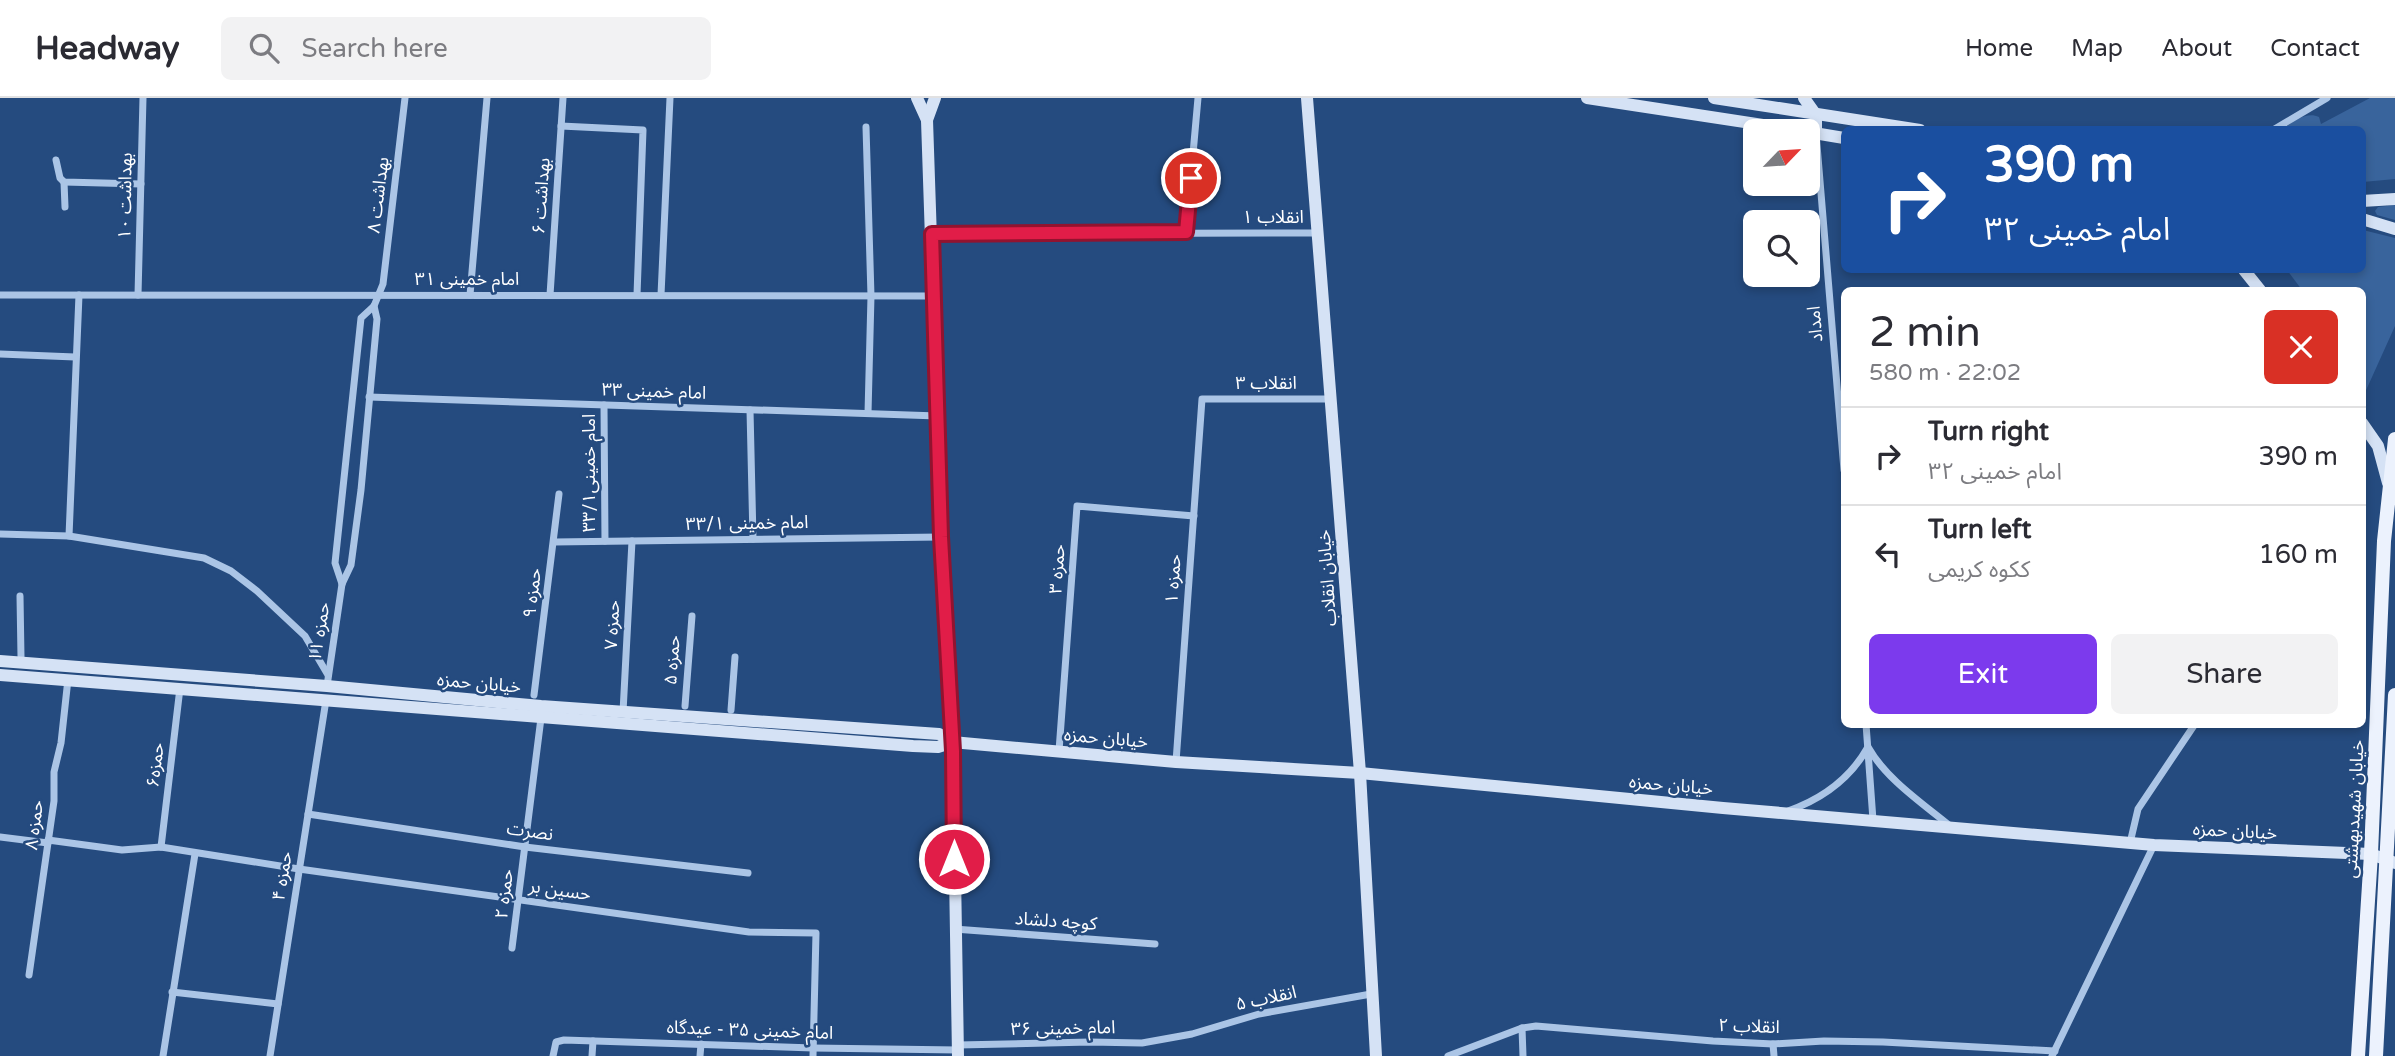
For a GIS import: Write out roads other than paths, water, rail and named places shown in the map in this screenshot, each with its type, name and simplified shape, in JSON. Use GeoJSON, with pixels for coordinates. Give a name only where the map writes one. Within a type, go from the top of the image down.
{"type":"FeatureCollection","features":[{"type":"Feature","properties":{"kind":"main road"},"geometry":{"type":"LineString","coordinates":[[917,98],[927,120],[932,234],[941,537],[953,742],[958,1050]]}},
{"type":"Feature","properties":{"kind":"main road"},"geometry":{"type":"LineString","coordinates":[[927,120],[935,98]]}},
{"type":"Feature","properties":{"kind":"main road","name":"خیابان انقلاب"},"geometry":{"type":"LineString","coordinates":[[1307,98],[1360,773],[1376,1056]]}},
{"type":"Feature","properties":{"kind":"main road"},"geometry":{"type":"LineString","coordinates":[[1587,98],[1743,122]]}},
{"type":"Feature","properties":{"kind":"main road"},"geometry":{"type":"LineString","coordinates":[[1714,98],[1777,103],[1816,115],[1892,126]]}},
{"type":"Feature","properties":{"kind":"main road"},"geometry":{"type":"LineString","coordinates":[[1804,98],[1816,115]]}},
{"type":"Feature","properties":{"kind":"main road"},"geometry":{"type":"LineString","coordinates":[[1814,119],[1816,115]]}},
{"type":"Feature","properties":{"kind":"main road"},"geometry":{"type":"LineString","coordinates":[[1820,134],[1841,137]]}},
{"type":"Feature","properties":{"kind":"main road"},"geometry":{"type":"LineString","coordinates":[[2366,201],[2395,198]]}},
{"type":"Feature","properties":{"kind":"main road"},"geometry":{"type":"LineString","coordinates":[[2366,202],[2373,207],[2373,213],[2366,218]]}},
{"type":"Feature","properties":{"kind":"main road"},"geometry":{"type":"LineString","coordinates":[[2366,220],[2395,229]]}},
{"type":"Feature","properties":{"kind":"main road"},"geometry":{"type":"LineString","coordinates":[[2246,273],[2258,287]]}},
{"type":"Feature","properties":{"kind":"main road"},"geometry":{"type":"LineString","coordinates":[[2366,430],[2378,446],[2389,485]]}},
{"type":"Feature","properties":{"kind":"main road","name":"خیابان شهیدبهشتی"},"geometry":{"type":"LineString","coordinates":[[2358,1056],[2371,855],[2384,541],[2395,439]]}},
{"type":"Feature","properties":{"kind":"main road","name":"خیابان حمزه"},"geometry":{"type":"LineString","coordinates":[[0,661],[328,681],[539,707],[913,746],[938,747],[953,742],[1176,762],[1360,773],[2130,843],[2371,855],[2392,860]]}},
{"type":"Feature","properties":{"kind":"main road","name":"خیابان حمزه"},"geometry":{"type":"LineString","coordinates":[[0,675],[68,678],[326,700],[539,707],[939,734],[953,742]]}},
{"type":"Feature","properties":{"kind":"main road"},"geometry":{"type":"LineString","coordinates":[[326,700],[328,681]]}},
{"type":"Feature","properties":{"kind":"main road","name":"خیابان شهیدبهشتی"},"geometry":{"type":"LineString","coordinates":[[2376,1056],[2392,860],[2395,695]]}},
{"type":"Feature","properties":{"kind":"street","name":"بهداشت ۱۰"},"geometry":{"type":"LineString","coordinates":[[138,295],[143,98]]}},
{"type":"Feature","properties":{"kind":"street","name":"بهداشت ۸"},"geometry":{"type":"LineString","coordinates":[[342,584],[335,564],[359,332],[361,318],[374,306],[383,284],[405,98]]}},
{"type":"Feature","properties":{"kind":"street"},"geometry":{"type":"LineString","coordinates":[[470,295],[488,98]]}},
{"type":"Feature","properties":{"kind":"street","name":"بهداشت ۶"},"geometry":{"type":"LineString","coordinates":[[550,295],[563,98]]}},
{"type":"Feature","properties":{"kind":"street"},"geometry":{"type":"LineString","coordinates":[[661,295],[670,98]]}},
{"type":"Feature","properties":{"kind":"street"},"geometry":{"type":"LineString","coordinates":[[1186,232],[1198,98]]}},
{"type":"Feature","properties":{"kind":"street"},"geometry":{"type":"LineString","coordinates":[[2280,126],[2328,98]]}},
{"type":"Feature","properties":{"kind":"street"},"geometry":{"type":"LineString","coordinates":[[561,125],[643,130],[637,295]]}},
{"type":"Feature","properties":{"kind":"street"},"geometry":{"type":"LineString","coordinates":[[866,127],[871,296],[868,414]]}},
{"type":"Feature","properties":{"kind":"street"},"geometry":{"type":"LineString","coordinates":[[56,160],[60,178],[64,182],[65,207]]}},
{"type":"Feature","properties":{"kind":"street"},"geometry":{"type":"LineString","coordinates":[[64,182],[141,184]]}},
{"type":"Feature","properties":{"kind":"street","name":"امداد"},"geometry":{"type":"LineString","coordinates":[[1816,196],[1841,441]]}},
{"type":"Feature","properties":{"kind":"street","name":"انقلاب ۱"},"geometry":{"type":"LineString","coordinates":[[932,234],[1317,233]]}},
{"type":"Feature","properties":{"kind":"street","name":"امام خمینی ۳۱"},"geometry":{"type":"LineString","coordinates":[[0,295],[933,296]]}},
{"type":"Feature","properties":{"kind":"street"},"geometry":{"type":"LineString","coordinates":[[69,536],[79,295]]}},
{"type":"Feature","properties":{"kind":"street"},"geometry":{"type":"LineString","coordinates":[[342,584],[351,565],[361,491],[377,319],[374,306]]}},
{"type":"Feature","properties":{"kind":"street"},"geometry":{"type":"LineString","coordinates":[[0,354],[75,356]]}},
{"type":"Feature","properties":{"kind":"street","name":"امام خمینی ۳۳"},"geometry":{"type":"LineString","coordinates":[[369,397],[939,416]]}},
{"type":"Feature","properties":{"kind":"street","name":"انقلاب ۳"},"geometry":{"type":"LineString","coordinates":[[1202,399],[1331,399]]}},
{"type":"Feature","properties":{"kind":"street","name":"حمزه ۱"},"geometry":{"type":"LineString","coordinates":[[1176,762],[1202,399]]}},
{"type":"Feature","properties":{"kind":"street","name":"امام خمینی۳۳/۱"},"geometry":{"type":"LineString","coordinates":[[604,405],[605,541]]}},
{"type":"Feature","properties":{"kind":"street"},"geometry":{"type":"LineString","coordinates":[[750,410],[753,539]]}},
{"type":"Feature","properties":{"kind":"street","name":"حمزه ۹"},"geometry":{"type":"LineString","coordinates":[[539,707],[559,494]]}},
{"type":"Feature","properties":{"kind":"street","name":"حمزه ۳"},"geometry":{"type":"LineString","coordinates":[[1059,751],[1077,506],[1194,516]]}},
{"type":"Feature","properties":{"kind":"street"},"geometry":{"type":"LineString","coordinates":[[0,534],[69,536],[204,558],[231,571],[305,636],[328,681]]}},
{"type":"Feature","properties":{"kind":"street","name":"امام خمینی ۳۳/۱"},"geometry":{"type":"LineString","coordinates":[[554,542],[941,537]]}},
{"type":"Feature","properties":{"kind":"street","name":"حمزه ۷"},"geometry":{"type":"LineString","coordinates":[[623,712],[632,541]]}},
{"type":"Feature","properties":{"kind":"street","name":"حمزه ۱۱"},"geometry":{"type":"LineString","coordinates":[[328,681],[342,584]]}},
{"type":"Feature","properties":{"kind":"street"},"geometry":{"type":"LineString","coordinates":[[20,596],[21,657]]}},
{"type":"Feature","properties":{"kind":"street","name":"حمزه ۵"},"geometry":{"type":"LineString","coordinates":[[685,706],[692,616]]}},
{"type":"Feature","properties":{"kind":"street"},"geometry":{"type":"LineString","coordinates":[[731,710],[735,657]]}},
{"type":"Feature","properties":{"kind":"street","name":"حمزه ۸"},"geometry":{"type":"LineString","coordinates":[[29,975],[54,801],[54,772],[61,743],[68,678]]}},
{"type":"Feature","properties":{"kind":"street","name":"حمزه۶"},"geometry":{"type":"LineString","coordinates":[[161,847],[180,687]]}},
{"type":"Feature","properties":{"kind":"street","name":"حمزه ۴"},"geometry":{"type":"LineString","coordinates":[[270,1056],[326,700]]}},
{"type":"Feature","properties":{"kind":"street","name":"حمزه ۲"},"geometry":{"type":"LineString","coordinates":[[512,948],[520,900],[539,707]]}},
{"type":"Feature","properties":{"kind":"street"},"geometry":{"type":"LineString","coordinates":[[1866,728],[1873,820]]}},
{"type":"Feature","properties":{"kind":"street"},"geometry":{"type":"LineString","coordinates":[[2130,843],[2138,809],[2191,728]]}},
{"type":"Feature","properties":{"kind":"street"},"geometry":{"type":"LineString","coordinates":[[1783,813],[1821,797],[1846,778],[1859,764],[1868,747]]}},
{"type":"Feature","properties":{"kind":"street"},"geometry":{"type":"LineString","coordinates":[[1868,747],[1876,761],[1888,773],[1951,826]]}},
{"type":"Feature","properties":{"kind":"street","name":"نصرت"},"geometry":{"type":"LineString","coordinates":[[308,814],[525,847],[748,873]]}},
{"type":"Feature","properties":{"kind":"street","name":"حسین بر"},"geometry":{"type":"LineString","coordinates":[[0,837],[122,850],[161,847],[749,932],[816,933],[813,1052]]}},
{"type":"Feature","properties":{"kind":"street"},"geometry":{"type":"LineString","coordinates":[[2053,1053],[2154,845]]}},
{"type":"Feature","properties":{"kind":"street"},"geometry":{"type":"LineString","coordinates":[[163,1056],[195,854]]}},
{"type":"Feature","properties":{"kind":"street","name":"کوچه دلشاد"},"geometry":{"type":"LineString","coordinates":[[954,929],[1155,944]]}},
{"type":"Feature","properties":{"kind":"street"},"geometry":{"type":"LineString","coordinates":[[172,992],[278,1004]]}},
{"type":"Feature","properties":{"kind":"street","name":"انقلاب ۵"},"geometry":{"type":"LineString","coordinates":[[1168,1040],[1259,1014],[1371,994]]}},
{"type":"Feature","properties":{"kind":"street","name":"انقلاب ۲"},"geometry":{"type":"LineString","coordinates":[[1448,1056],[1522,1028],[1536,1026],[1773,1044],[1883,1042],[2053,1053]]}},
{"type":"Feature","properties":{"kind":"street"},"geometry":{"type":"LineString","coordinates":[[1522,1028],[1523,1056]]}},
{"type":"Feature","properties":{"kind":"street","name":"امام خمینی ۳۵ - عیدگاه"},"geometry":{"type":"LineString","coordinates":[[553,1056],[556,1042],[564,1040],[760,1046],[813,1052],[958,1050]]}},
{"type":"Feature","properties":{"kind":"street","name":"امام خمینی ۳۶"},"geometry":{"type":"LineString","coordinates":[[958,1050],[1090,1042],[1142,1044],[1168,1040]]}},
{"type":"Feature","properties":{"kind":"street"},"geometry":{"type":"LineString","coordinates":[[592,1056],[593,1041]]}},
{"type":"Feature","properties":{"kind":"street"},"geometry":{"type":"LineString","coordinates":[[700,1056],[701,1044]]}},
{"type":"Feature","properties":{"kind":"street"},"geometry":{"type":"LineString","coordinates":[[1773,1044],[1773,1056]]}},
{"type":"Feature","properties":{"kind":"street"},"geometry":{"type":"LineString","coordinates":[[760,1046],[760,1056]]}}]}
